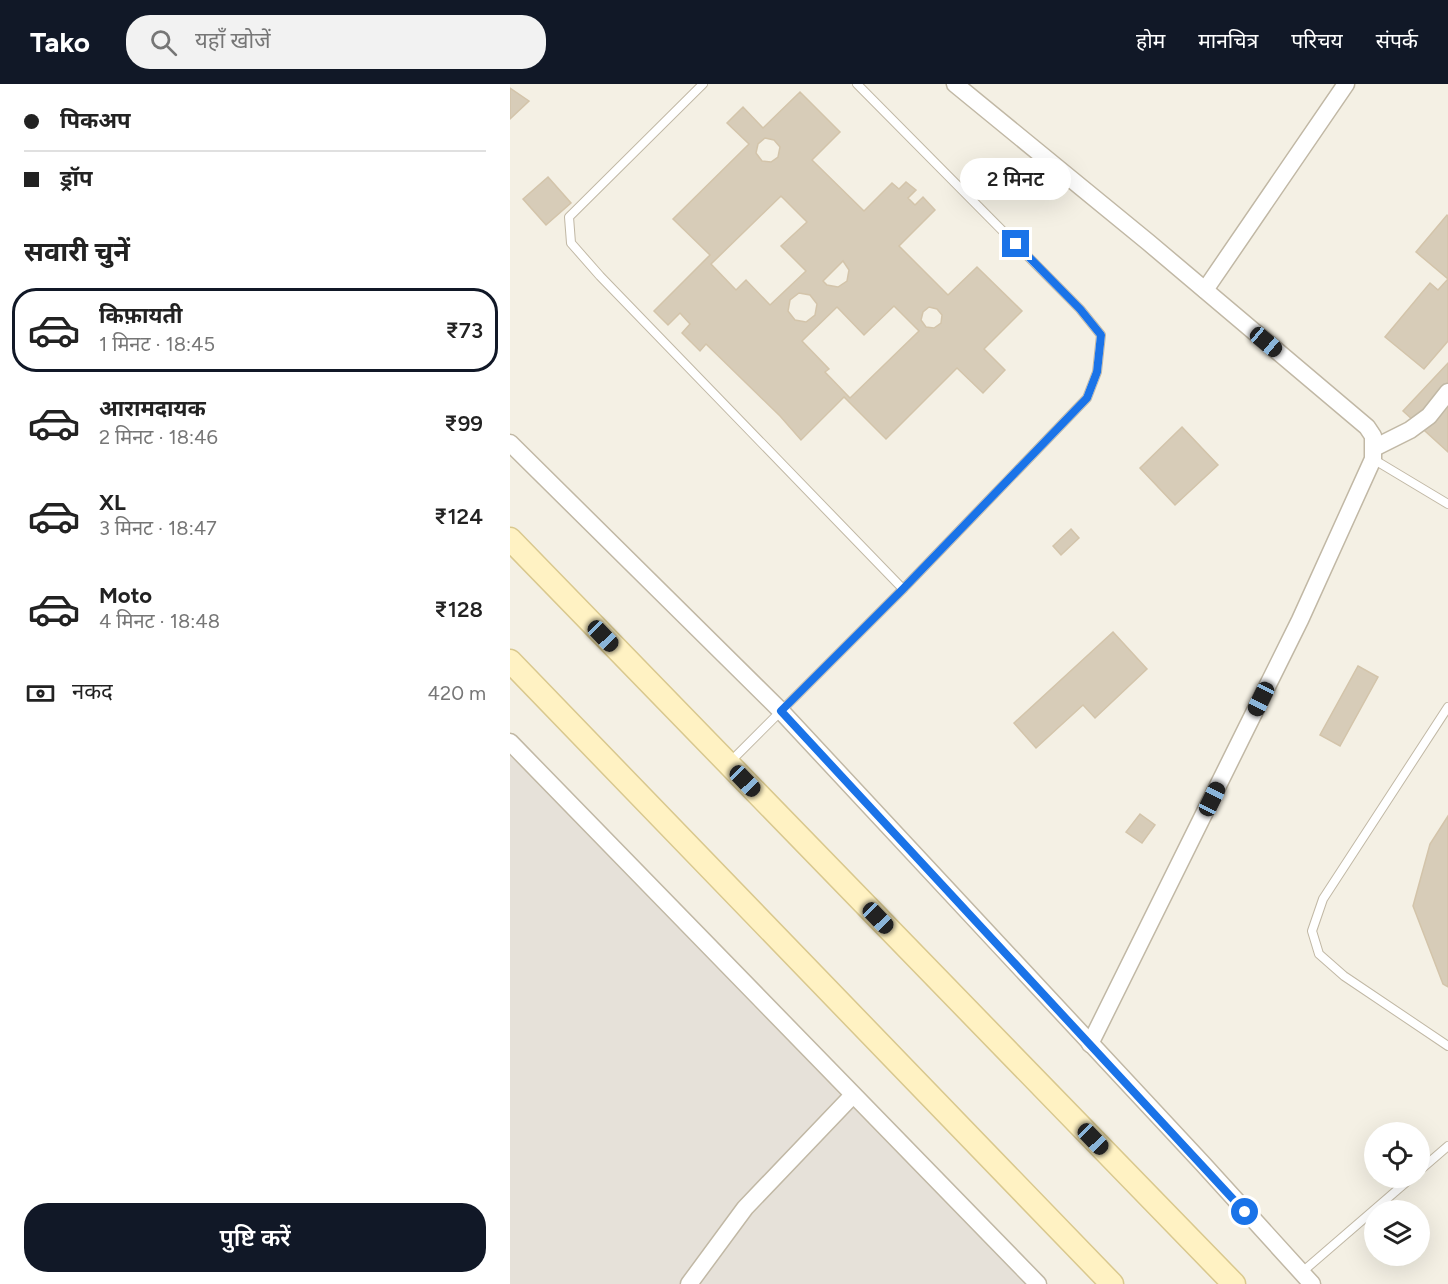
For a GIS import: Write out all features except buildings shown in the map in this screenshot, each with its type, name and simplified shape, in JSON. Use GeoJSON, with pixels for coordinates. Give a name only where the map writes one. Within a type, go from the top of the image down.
{"type":"FeatureCollection","features":[{"type":"Feature","properties":{"kind":"main road"},"geometry":{"type":"LineString","coordinates":[[510,539],[1233,1284]]}},
{"type":"Feature","properties":{"kind":"main road"},"geometry":{"type":"LineString","coordinates":[[510,661],[1112,1284]]}},
{"type":"Feature","properties":{"kind":"street"},"geometry":{"type":"LineString","coordinates":[[955,84],[1205,290],[1367,427],[1373,436],[1374,454],[1300,620],[1090,1044]]}},
{"type":"Feature","properties":{"kind":"street"},"geometry":{"type":"LineString","coordinates":[[1205,290],[1346,84]]}},
{"type":"Feature","properties":{"kind":"street"},"geometry":{"type":"LineString","coordinates":[[1374,454],[1429,416],[1448,393]]}},
{"type":"Feature","properties":{"kind":"street"},"geometry":{"type":"LineString","coordinates":[[510,443],[781,711],[1203,1164],[1306,1278]]}},
{"type":"Feature","properties":{"kind":"street"},"geometry":{"type":"LineString","coordinates":[[510,742],[1038,1284]]}},
{"type":"Feature","properties":{"kind":"street"},"geometry":{"type":"LineString","coordinates":[[689,1284],[745,1208],[853,1095]]}},
{"type":"Feature","properties":{"kind":"lane"},"geometry":{"type":"LineString","coordinates":[[703,84],[569,217],[572,243],[600,276],[903,589]]}},
{"type":"Feature","properties":{"kind":"lane"},"geometry":{"type":"LineString","coordinates":[[728,764],[903,589],[1087,398],[1097,372],[1101,335],[1080,309],[857,84]]}},
{"type":"Feature","properties":{"kind":"lane"},"geometry":{"type":"LineString","coordinates":[[1374,454],[1448,504]]}},
{"type":"Feature","properties":{"kind":"lane"},"geometry":{"type":"LineString","coordinates":[[1448,707],[1323,899],[1312,932],[1319,954],[1336,969],[1448,1046]]}},
{"type":"Feature","properties":{"kind":"lane"},"geometry":{"type":"LineString","coordinates":[[1430,1162],[1448,1146]]}},
{"type":"Feature","properties":{"kind":"lane"},"geometry":{"type":"LineString","coordinates":[[1306,1278],[1400,1188]]}},
{"type":"Feature","properties":{"kind":"shaded area"},"geometry":{"type":"Polygon","coordinates":[[[510,743],[1038,1284],[510,1284],[510,743]]]}},
{"type":"Feature","properties":{"kind":"route"},"geometry":{"type":"LineString","coordinates":[[1016,244],[1080,309],[1101,335],[1097,372],[1087,398],[903,589],[781,711],[1203,1164],[1245,1212]]}}]}
